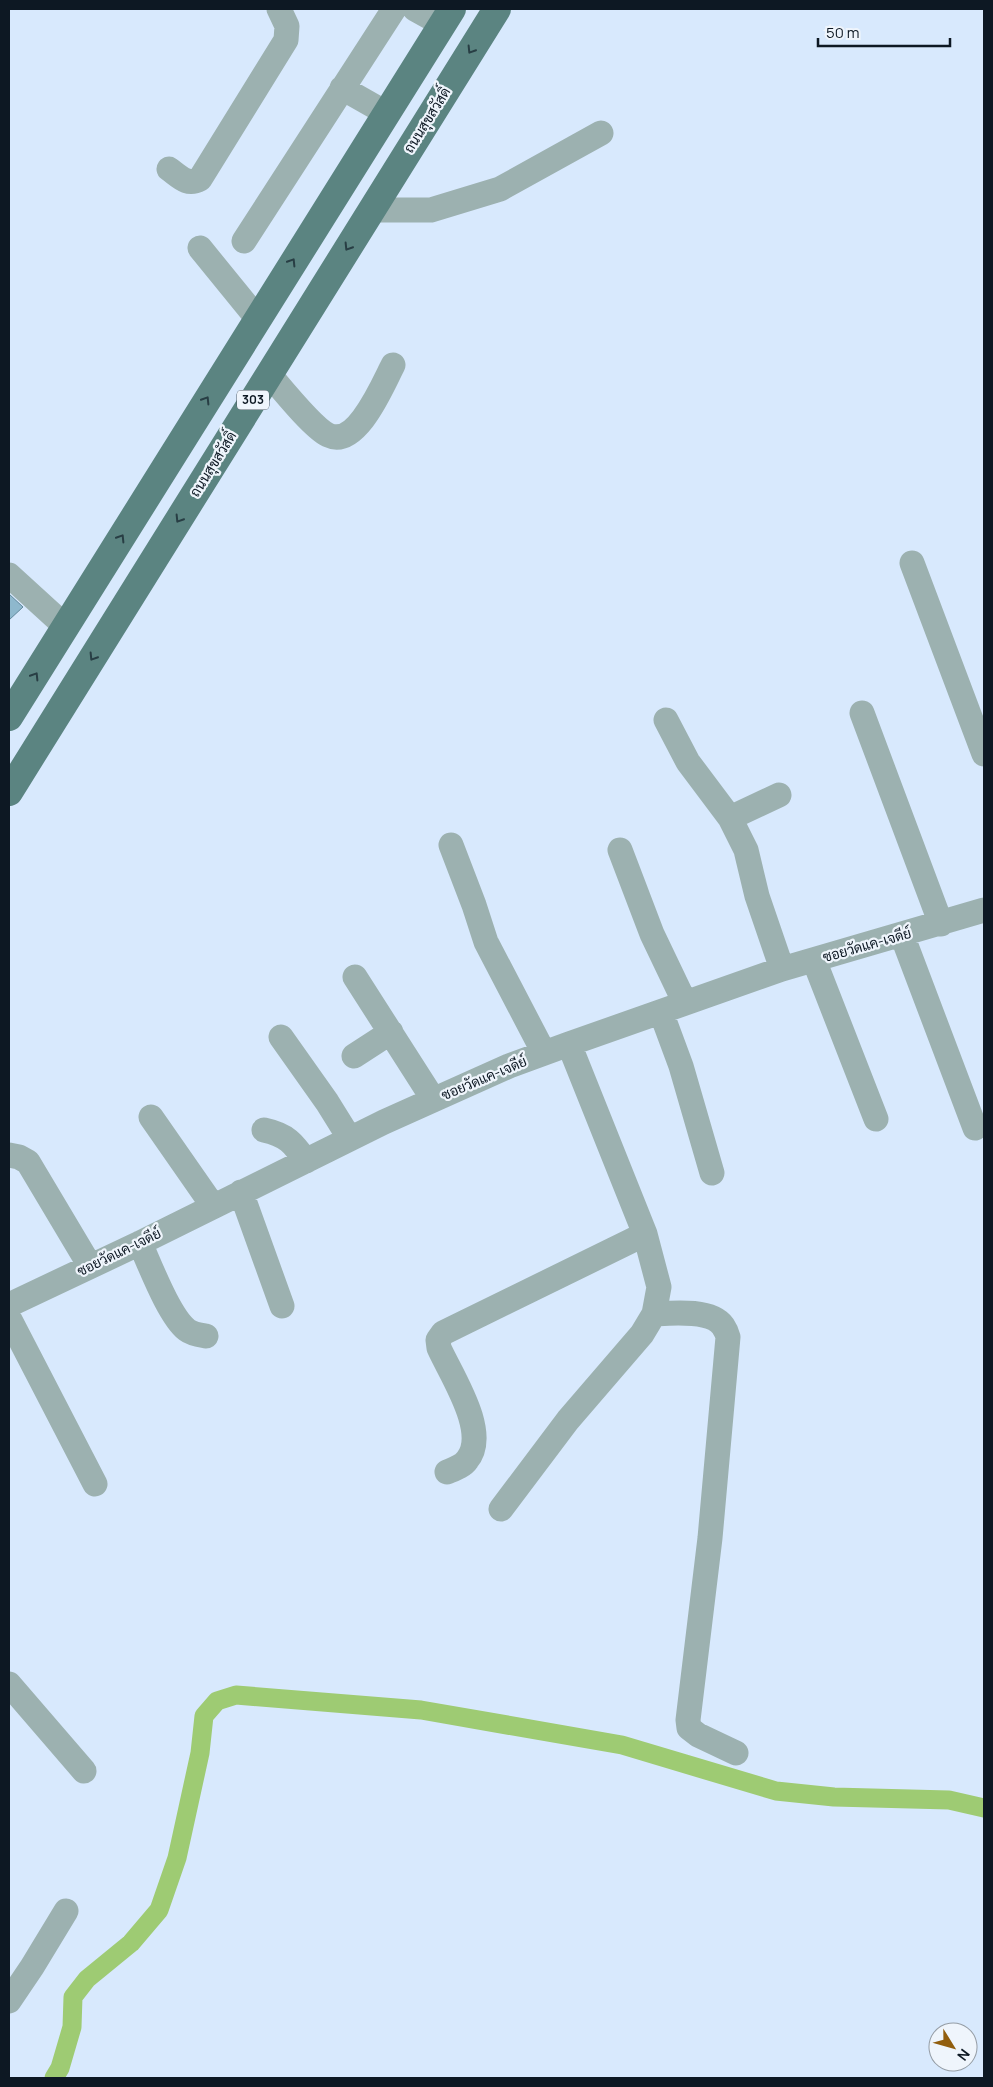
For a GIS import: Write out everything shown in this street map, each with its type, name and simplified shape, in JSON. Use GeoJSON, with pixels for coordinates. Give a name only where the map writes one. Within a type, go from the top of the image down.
{"type":"FeatureCollection","features":[{"type":"Feature","properties":{"kind":"main road","name":"ถนนสุขสวัสดิ์"},"geometry":{"type":"LineString","coordinates":[[9,792],[496,9]]}},
{"type":"Feature","properties":{"kind":"main road"},"geometry":{"type":"LineString","coordinates":[[9,717],[447,17]]}},
{"type":"Feature","properties":{"kind":"street"},"geometry":{"type":"LineString","coordinates":[[169,169],[187,182],[194,182],[200,178],[286,40],[287,26],[280,9]]}},
{"type":"Feature","properties":{"kind":"street"},"geometry":{"type":"LineString","coordinates":[[244,241],[394,9]]}},
{"type":"Feature","properties":{"kind":"street"},"geometry":{"type":"LineString","coordinates":[[415,9],[447,17]]}},
{"type":"Feature","properties":{"kind":"street"},"geometry":{"type":"LineString","coordinates":[[342,88],[386,113]]}},
{"type":"Feature","properties":{"kind":"street"},"geometry":{"type":"LineString","coordinates":[[371,210],[431,210],[500,189],[601,133]]}},
{"type":"Feature","properties":{"kind":"street"},"geometry":{"type":"LineString","coordinates":[[200,248],[257,318]]}},
{"type":"Feature","properties":{"kind":"street"},"geometry":{"type":"LineString","coordinates":[[268,374],[318,427],[328,435],[338,437],[348,435],[362,422],[394,365]]}},
{"type":"Feature","properties":{"kind":"street"},"geometry":{"type":"LineString","coordinates":[[912,563],[984,754]]}},
{"type":"Feature","properties":{"kind":"street"},"geometry":{"type":"LineString","coordinates":[[9,575],[66,627]]}},
{"type":"Feature","properties":{"kind":"street"},"geometry":{"type":"LineString","coordinates":[[862,713],[941,924]]}},
{"type":"Feature","properties":{"kind":"street"},"geometry":{"type":"LineString","coordinates":[[666,720],[688,762],[730,818],[746,850],[757,896],[782,970]]}},
{"type":"Feature","properties":{"kind":"street"},"geometry":{"type":"LineString","coordinates":[[730,818],[779,794]]}},
{"type":"Feature","properties":{"kind":"street"},"geometry":{"type":"LineString","coordinates":[[451,845],[486,942],[544,1053]]}},
{"type":"Feature","properties":{"kind":"street"},"geometry":{"type":"LineString","coordinates":[[620,850],[652,934],[685,1003]]}},
{"type":"Feature","properties":{"kind":"street","name":"ซอยวัดแค-เจดีย์"},"geometry":{"type":"LineString","coordinates":[[9,1305],[433,1099],[544,1053],[782,970],[984,910]]}},
{"type":"Feature","properties":{"kind":"street"},"geometry":{"type":"LineString","coordinates":[[902,935],[975,1128]]}},
{"type":"Feature","properties":{"kind":"street"},"geometry":{"type":"LineString","coordinates":[[814,960],[876,1119]]}},
{"type":"Feature","properties":{"kind":"street"},"geometry":{"type":"LineString","coordinates":[[355,977],[433,1099]]}},
{"type":"Feature","properties":{"kind":"street"},"geometry":{"type":"LineString","coordinates":[[661,1012],[681,1066],[712,1173]]}},
{"type":"Feature","properties":{"kind":"street"},"geometry":{"type":"LineString","coordinates":[[354,1056],[391,1032]]}},
{"type":"Feature","properties":{"kind":"street"},"geometry":{"type":"LineString","coordinates":[[281,1037],[327,1102],[350,1139]]}},
{"type":"Feature","properties":{"kind":"street"},"geometry":{"type":"LineString","coordinates":[[501,1509],[562,1427],[642,1334],[654,1314],[660,1288],[645,1234],[569,1044]]}},
{"type":"Feature","properties":{"kind":"street"},"geometry":{"type":"LineString","coordinates":[[151,1117],[213,1206]]}},
{"type":"Feature","properties":{"kind":"street"},"geometry":{"type":"LineString","coordinates":[[264,1130],[280,1134],[293,1144],[306,1161]]}},
{"type":"Feature","properties":{"kind":"street"},"geometry":{"type":"LineString","coordinates":[[9,1155],[19,1157],[28,1162],[90,1266]]}},
{"type":"Feature","properties":{"kind":"street"},"geometry":{"type":"LineString","coordinates":[[242,1192],[282,1306]]}},
{"type":"Feature","properties":{"kind":"street"},"geometry":{"type":"LineString","coordinates":[[447,1472],[466,1462],[472,1453],[475,1440],[473,1420],[439,1348],[438,1340],[443,1333],[645,1234]]}},
{"type":"Feature","properties":{"kind":"street"},"geometry":{"type":"LineString","coordinates":[[140,1243],[180,1323],[188,1332],[206,1336]]}},
{"type":"Feature","properties":{"kind":"street"},"geometry":{"type":"LineString","coordinates":[[654,1314],[687,1312],[714,1318],[723,1325],[728,1337],[710,1538],[688,1720],[689,1728],[698,1735],[736,1753]]}},
{"type":"Feature","properties":{"kind":"street"},"geometry":{"type":"LineString","coordinates":[[9,1318],[94,1484]]}},
{"type":"Feature","properties":{"kind":"street"},"geometry":{"type":"LineString","coordinates":[[9,1684],[84,1771]]}},
{"type":"Feature","properties":{"kind":"street"},"geometry":{"type":"LineString","coordinates":[[9,2001],[32,1968],[66,1911]]}},
{"type":"Feature","properties":{"kind":"building"},"geometry":{"type":"Polygon","coordinates":[[[9,594],[23,607],[9,620],[9,594]]]}},
{"type":"Feature","properties":{"kind":"waterway"},"geometry":{"type":"LineString","coordinates":[[54,2078],[60,2068],[72,2027],[73,1997],[87,1979],[131,1943],[159,1910],[177,1858],[200,1753],[204,1716],[217,1701],[236,1695],[421,1710],[622,1745],[776,1791],[834,1797],[949,1800],[984,1808]]}}]}
